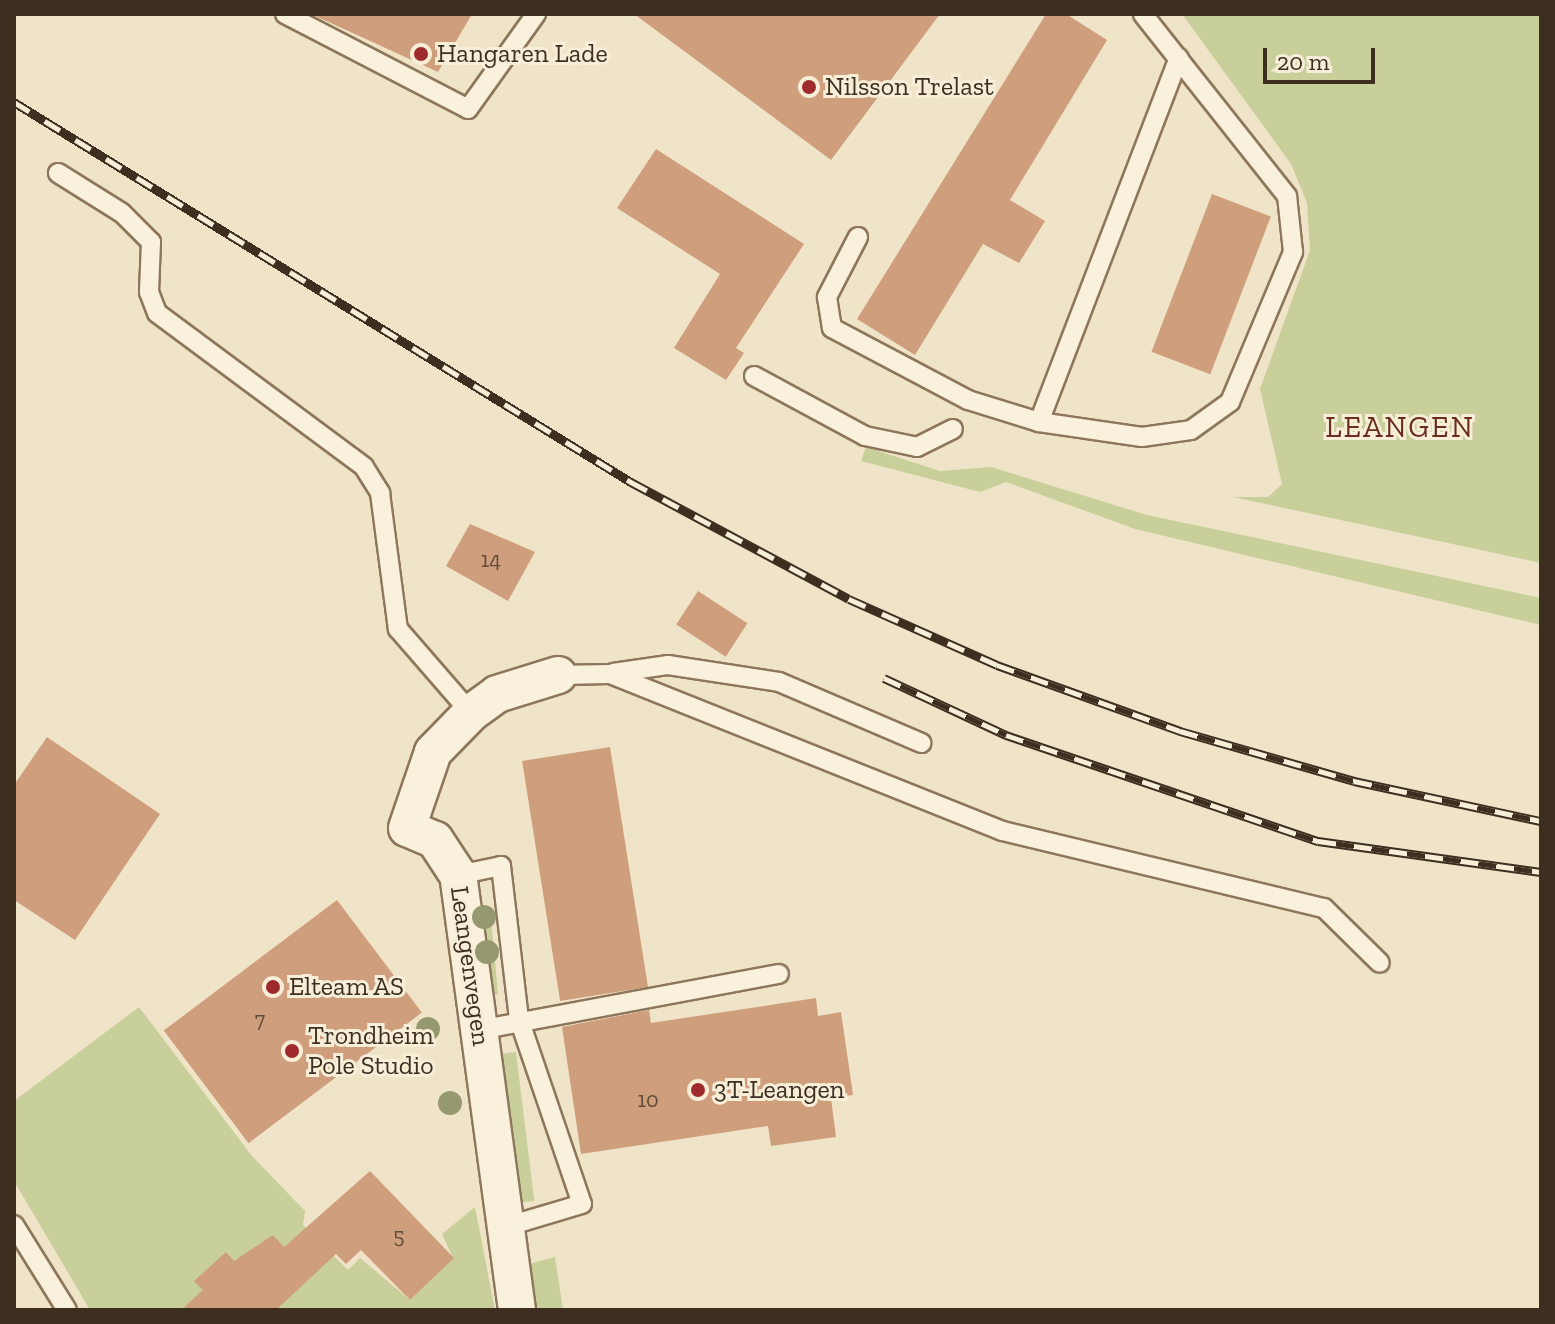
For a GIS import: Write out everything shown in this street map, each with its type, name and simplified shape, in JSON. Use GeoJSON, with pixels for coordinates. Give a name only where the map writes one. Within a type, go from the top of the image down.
{"type":"FeatureCollection","features":[{"type":"Feature","properties":{"kind":"street","name":"Leangenvegen"},"geometry":{"type":"LineString","coordinates":[[517,1310],[458,875],[435,840],[407,828],[433,752],[471,713],[497,694],[558,675]]}},
{"type":"Feature","properties":{"kind":"lane"},"geometry":{"type":"LineString","coordinates":[[285,14],[468,109],[536,14]]}},
{"type":"Feature","properties":{"kind":"lane"},"geometry":{"type":"LineString","coordinates":[[858,237],[827,297],[832,328],[968,400],[1039,422],[1142,437],[1191,430],[1230,402],[1293,252],[1287,196],[1143,14]]}},
{"type":"Feature","properties":{"kind":"lane"},"geometry":{"type":"LineString","coordinates":[[1039,422],[1179,58]]}},
{"type":"Feature","properties":{"kind":"lane"},"geometry":{"type":"LineString","coordinates":[[58,173],[122,213],[151,242],[149,292],[157,313],[364,467],[380,493],[398,629],[471,713]]}},
{"type":"Feature","properties":{"kind":"lane"},"geometry":{"type":"LineString","coordinates":[[754,376],[865,436],[917,447],[953,429]]}},
{"type":"Feature","properties":{"kind":"lane"},"geometry":{"type":"LineString","coordinates":[[558,675],[610,674],[668,665],[779,682],[921,743]]}},
{"type":"Feature","properties":{"kind":"lane"},"geometry":{"type":"LineString","coordinates":[[610,674],[1003,831],[1324,908],[1380,963]]}},
{"type":"Feature","properties":{"kind":"lane"},"geometry":{"type":"LineString","coordinates":[[458,875],[501,866],[519,1019],[582,1204],[505,1227]]}},
{"type":"Feature","properties":{"kind":"lane"},"geometry":{"type":"LineString","coordinates":[[479,1030],[519,1019],[779,974]]}},
{"type":"Feature","properties":{"kind":"lane"},"geometry":{"type":"LineString","coordinates":[[14,1225],[67,1310]]}},
{"type":"Feature","properties":{"kind":"green space"},"geometry":{"type":"Polygon","coordinates":[[[1182,14],[1541,14],[1541,563],[1233,497],[1268,497],[1282,484],[1260,389],[1310,250],[1307,203],[1291,164],[1182,14]]]}},
{"type":"Feature","properties":{"kind":"green space"},"geometry":{"type":"Polygon","coordinates":[[[866,447],[940,471],[991,467],[1147,515],[1541,598],[1541,625],[1135,529],[1006,482],[980,492],[861,461],[866,447]]]}},
{"type":"Feature","properties":{"kind":"green space"},"geometry":{"type":"Polygon","coordinates":[[[490,907],[498,994],[485,995],[473,909],[490,907]]]}},
{"type":"Feature","properties":{"kind":"green space"},"geometry":{"type":"Polygon","coordinates":[[[139,1007],[252,1156],[305,1211],[303,1225],[348,1270],[360,1258],[410,1300],[453,1258],[442,1234],[475,1207],[495,1310],[90,1310],[14,1181],[14,1101],[139,1007]]]}},
{"type":"Feature","properties":{"kind":"green space"},"geometry":{"type":"Polygon","coordinates":[[[516,1052],[534,1201],[516,1203],[498,1054],[516,1052]]]}},
{"type":"Feature","properties":{"kind":"green space"},"geometry":{"type":"Polygon","coordinates":[[[555,1257],[563,1310],[535,1310],[529,1264],[555,1257]]]}},
{"type":"Feature","properties":{"kind":"building","name":"Hangaren Lade"},"geometry":{"type":"Polygon","coordinates":[[[311,14],[472,14],[438,72],[311,14]]]}},
{"type":"Feature","properties":{"kind":"building","name":"Nilsson Trelast"},"geometry":{"type":"Polygon","coordinates":[[[634,14],[940,14],[831,160],[634,14]]]}},
{"type":"Feature","properties":{"kind":"building"},"geometry":{"type":"Polygon","coordinates":[[[1046,14],[1066,14],[1107,40],[1010,200],[1045,221],[1019,263],[983,244],[915,355],[857,319],[1046,14]]]}},
{"type":"Feature","properties":{"kind":"building"},"geometry":{"type":"Polygon","coordinates":[[[656,149],[804,244],[736,348],[744,353],[726,380],[674,348],[720,274],[617,208],[656,149]]]}},
{"type":"Feature","properties":{"kind":"building"},"geometry":{"type":"Polygon","coordinates":[[[1212,194],[1271,217],[1210,374],[1151,352],[1212,194]]]}},
{"type":"Feature","properties":{"kind":"building"},"geometry":{"type":"Polygon","coordinates":[[[470,524],[535,552],[508,601],[446,566],[470,524]]]}},
{"type":"Feature","properties":{"kind":"building"},"geometry":{"type":"Polygon","coordinates":[[[698,591],[747,623],[726,657],[676,625],[698,591]]]}},
{"type":"Feature","properties":{"kind":"building"},"geometry":{"type":"Polygon","coordinates":[[[47,737],[160,814],[75,940],[14,900],[14,785],[47,737]]]}},
{"type":"Feature","properties":{"kind":"building"},"geometry":{"type":"Polygon","coordinates":[[[610,747],[648,987],[560,1001],[522,761],[610,747]]]}},
{"type":"Feature","properties":{"kind":"building"},"geometry":{"type":"Polygon","coordinates":[[[337,900],[422,1013],[249,1143],[164,1031],[337,900]]]}},
{"type":"Feature","properties":{"kind":"building"},"geometry":{"type":"Polygon","coordinates":[[[816,998],[818,1016],[841,1012],[853,1095],[831,1098],[836,1137],[771,1146],[768,1126],[581,1154],[562,1027],[649,1010],[651,1023],[816,998]]]}},
{"type":"Feature","properties":{"kind":"building"},"geometry":{"type":"Polygon","coordinates":[[[370,1171],[454,1258],[410,1300],[361,1250],[346,1264],[336,1254],[276,1310],[181,1310],[203,1290],[194,1281],[226,1252],[234,1261],[273,1235],[284,1247],[370,1171]]]}},
{"type":"Feature","properties":{"kind":"railway"},"geometry":{"type":"LineString","coordinates":[[14,102],[631,482],[849,599],[997,665],[1180,731],[1354,781],[1541,821]]}},
{"type":"Feature","properties":{"kind":"railway"},"geometry":{"type":"LineString","coordinates":[[884,678],[1006,735],[1318,841],[1541,872]]}},
{"type":"Feature","properties":{"kind":"place","name":"Hangaren Lade"},"geometry":{"type":"Point","coordinates":[421,54]}},
{"type":"Feature","properties":{"kind":"place","name":"Nilsson Trelast"},"geometry":{"type":"Point","coordinates":[809,87]}},
{"type":"Feature","properties":{"kind":"place","name":"Elteam AS"},"geometry":{"type":"Point","coordinates":[273,987]}},
{"type":"Feature","properties":{"kind":"place","name":"Trondheim Pole Studio"},"geometry":{"type":"Point","coordinates":[292,1051]}},
{"type":"Feature","properties":{"kind":"place","name":"3T-Leangen"},"geometry":{"type":"Point","coordinates":[698,1090]}},
{"type":"Feature","properties":{"kind":"district","name":"LEANGEN"},"geometry":{"type":"Point","coordinates":[1400,427]}}]}
